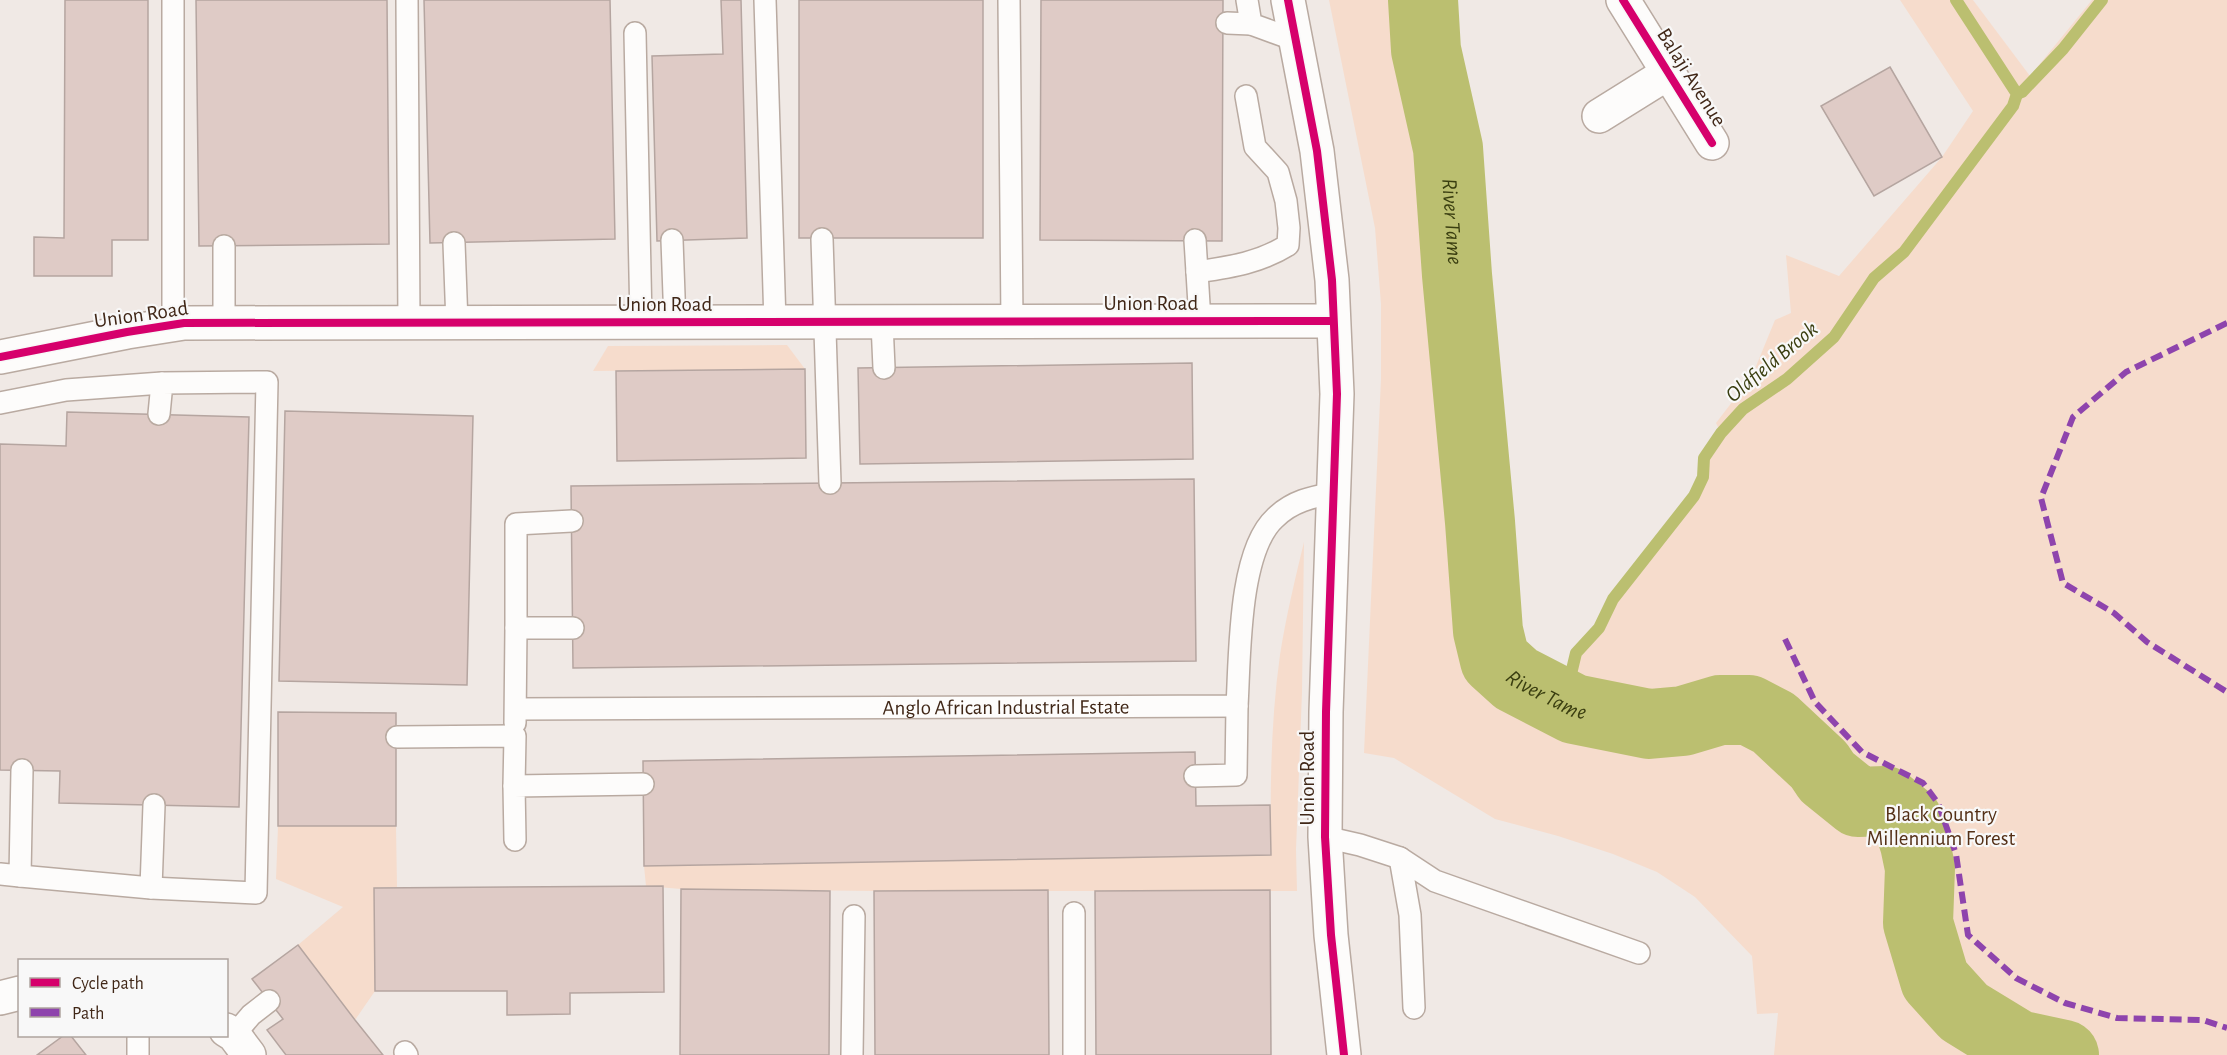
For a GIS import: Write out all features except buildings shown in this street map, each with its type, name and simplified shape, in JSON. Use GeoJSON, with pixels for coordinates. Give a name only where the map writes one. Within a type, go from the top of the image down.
{"type":"FeatureCollection","features":[{"type":"Feature","properties":{"kind":"street","name":"Union Road"},"geometry":{"type":"LineString","coordinates":[[1288,0],[1317,151],[1332,280],[1337,394],[1326,712],[1325,837],[1331,935],[1344,1055]]}},
{"type":"Feature","properties":{"kind":"street","name":"Balaji Avenue"},"geometry":{"type":"LineString","coordinates":[[1623,0],[1712,143]]}},
{"type":"Feature","properties":{"kind":"street","name":"Balaji Avenue"},"geometry":{"type":"LineString","coordinates":[[1599,116],[1668,73]]}},
{"type":"Feature","properties":{"kind":"street","name":"Union Road"},"geometry":{"type":"LineString","coordinates":[[0,357],[172,325],[224,323],[1333,321]]}},
{"type":"Feature","properties":{"kind":"street"},"geometry":{"type":"LineString","coordinates":[[0,998],[18,994]]}},
{"type":"Feature","properties":{"kind":"lane"},"geometry":{"type":"LineString","coordinates":[[172,325],[173,0]]}},
{"type":"Feature","properties":{"kind":"lane"},"geometry":{"type":"LineString","coordinates":[[407,0],[410,323]]}},
{"type":"Feature","properties":{"kind":"lane"},"geometry":{"type":"LineString","coordinates":[[765,0],[775,322]]}},
{"type":"Feature","properties":{"kind":"lane"},"geometry":{"type":"LineString","coordinates":[[1009,0],[1012,322]]}},
{"type":"Feature","properties":{"kind":"lane"},"geometry":{"type":"LineString","coordinates":[[1247,0],[1251,24]]}},
{"type":"Feature","properties":{"kind":"lane"},"geometry":{"type":"LineString","coordinates":[[1227,23],[1251,24],[1296,40]]}},
{"type":"Feature","properties":{"kind":"lane"},"geometry":{"type":"LineString","coordinates":[[635,33],[641,322]]}},
{"type":"Feature","properties":{"kind":"lane"},"geometry":{"type":"LineString","coordinates":[[1197,272],[1238,266],[1270,256],[1288,245],[1286,201],[1278,172],[1255,147],[1246,96]]}},
{"type":"Feature","properties":{"kind":"lane"},"geometry":{"type":"LineString","coordinates":[[822,238],[830,483]]}},
{"type":"Feature","properties":{"kind":"lane"},"geometry":{"type":"LineString","coordinates":[[672,240],[675,322]]}},
{"type":"Feature","properties":{"kind":"lane"},"geometry":{"type":"LineString","coordinates":[[1196,240],[1200,321]]}},
{"type":"Feature","properties":{"kind":"lane"},"geometry":{"type":"LineString","coordinates":[[454,243],[457,323]]}},
{"type":"Feature","properties":{"kind":"lane"},"geometry":{"type":"LineString","coordinates":[[224,246],[224,323]]}},
{"type":"Feature","properties":{"kind":"lane"},"geometry":{"type":"LineString","coordinates":[[882,323],[884,368]]}},
{"type":"Feature","properties":{"kind":"lane"},"geometry":{"type":"LineString","coordinates":[[0,403],[66,390],[162,383],[267,382],[256,893],[151,888],[10,875],[22,770]]}},
{"type":"Feature","properties":{"kind":"lane"},"geometry":{"type":"LineString","coordinates":[[159,414],[162,383]]}},
{"type":"Feature","properties":{"kind":"lane"},"geometry":{"type":"LineString","coordinates":[[1195,776],[1236,775],[1241,630],[1247,587],[1257,544],[1274,518],[1301,500],[1334,493]]}},
{"type":"Feature","properties":{"kind":"lane"},"geometry":{"type":"LineString","coordinates":[[515,840],[516,525],[572,521]]}},
{"type":"Feature","properties":{"kind":"lane"},"geometry":{"type":"LineString","coordinates":[[516,628],[573,628]]}},
{"type":"Feature","properties":{"kind":"lane","name":"Anglo African Industrial Estate"},"geometry":{"type":"LineString","coordinates":[[516,709],[1237,706]]}},
{"type":"Feature","properties":{"kind":"lane"},"geometry":{"type":"LineString","coordinates":[[397,737],[515,736]]}},
{"type":"Feature","properties":{"kind":"lane"},"geometry":{"type":"LineString","coordinates":[[514,786],[643,784]]}},
{"type":"Feature","properties":{"kind":"lane"},"geometry":{"type":"LineString","coordinates":[[151,888],[154,805]]}},
{"type":"Feature","properties":{"kind":"lane"},"geometry":{"type":"LineString","coordinates":[[1325,837],[1400,858],[1435,880],[1639,953]]}},
{"type":"Feature","properties":{"kind":"lane"},"geometry":{"type":"LineString","coordinates":[[1400,858],[1410,915],[1414,1008]]}},
{"type":"Feature","properties":{"kind":"lane"},"geometry":{"type":"LineString","coordinates":[[1074,913],[1074,1055]]}},
{"type":"Feature","properties":{"kind":"lane"},"geometry":{"type":"LineString","coordinates":[[852,1055],[854,916]]}},
{"type":"Feature","properties":{"kind":"lane"},"geometry":{"type":"LineString","coordinates":[[236,1040],[251,1015],[269,1001]]}},
{"type":"Feature","properties":{"kind":"lane"},"geometry":{"type":"LineString","coordinates":[[138,1037],[138,1055]]}},
{"type":"Feature","properties":{"kind":"green space","name":"Black Country Millennium Forest"},"geometry":{"type":"Polygon","coordinates":[[[1329,0],[1423,0],[1426,50],[1448,148],[1488,631],[1495,660],[1516,679],[1574,709],[1570,678],[1576,653],[1599,628],[1613,599],[1694,496],[1703,477],[1704,458],[1721,433],[1716,423],[1752,376],[1775,320],[1791,313],[1786,255],[1839,276],[1942,157],[1973,111],[1900,0],[1973,0],[2030,76],[2092,0],[2227,0],[2227,1055],[1774,1055],[1778,1013],[1757,1014],[1752,956],[1695,897],[1657,872],[1613,854],[1495,819],[1394,758],[1364,753],[1381,379],[1381,304],[1375,228],[1329,0]]]}},
{"type":"Feature","properties":{"kind":"green space"},"geometry":{"type":"Polygon","coordinates":[[[787,345],[805,369],[593,371],[608,346],[787,345]]]}},
{"type":"Feature","properties":{"kind":"green space"},"geometry":{"type":"Polygon","coordinates":[[[1304,542],[1302,692],[1296,850],[1297,891],[874,891],[681,889],[646,886],[644,866],[1271,849],[1272,752],[1277,679],[1285,627],[1304,542]]]}},
{"type":"Feature","properties":{"kind":"green space"},"geometry":{"type":"Polygon","coordinates":[[[278,826],[396,826],[397,887],[374,888],[375,991],[355,1020],[298,945],[343,907],[276,879],[278,826]]]}},
{"type":"Feature","properties":{"kind":"waterway","name":"River Tame"},"geometry":{"type":"LineString","coordinates":[[1423,0],[1426,50],[1448,148],[1488,631],[1495,660],[1516,679],[1574,709],[1649,724],[1683,721],[1720,710],[1749,710],[1774,723],[1819,765],[1827,777],[1858,802],[1885,801],[1907,819],[1920,868],[1918,923],[1935,980],[1964,1012],[2018,1045],[2064,1055]]}},
{"type":"Feature","properties":{"kind":"waterway","name":"Oldfield Brook"},"geometry":{"type":"LineString","coordinates":[[1574,709],[1570,678],[1576,653],[1599,628],[1613,599],[1694,496],[1703,477],[1704,458],[1721,433],[1743,409],[1787,379],[1834,337],[1874,278],[1904,252],[2013,106],[2017,94],[1956,0]]}},
{"type":"Feature","properties":{"kind":"waterway"},"geometry":{"type":"LineString","coordinates":[[2017,94],[2022,92],[2063,49],[2102,0]]}},
{"type":"Feature","properties":{"kind":"marked path"},"geometry":{"type":"LineString","coordinates":[[2227,323],[2126,372],[2073,417],[2041,498],[2063,583],[2114,613],[2147,642],[2227,692]]}},
{"type":"Feature","properties":{"kind":"marked path"},"geometry":{"type":"LineString","coordinates":[[1785,639],[1815,702],[1862,752],[1923,783],[1938,803],[1956,854],[1968,935],[2016,978],[2065,1003],[2117,1018],[2203,1020],[2227,1028]]}},
{"type":"Feature","properties":{"kind":"cycle path"},"geometry":{"type":"LineString","coordinates":[[1288,0],[1317,151],[1332,280],[1337,394],[1326,712],[1325,837],[1331,935],[1344,1055]]}},
{"type":"Feature","properties":{"kind":"cycle path"},"geometry":{"type":"LineString","coordinates":[[1623,0],[1712,143]]}},
{"type":"Feature","properties":{"kind":"cycle path"},"geometry":{"type":"LineString","coordinates":[[0,357],[184,323],[1333,321]]}}]}
